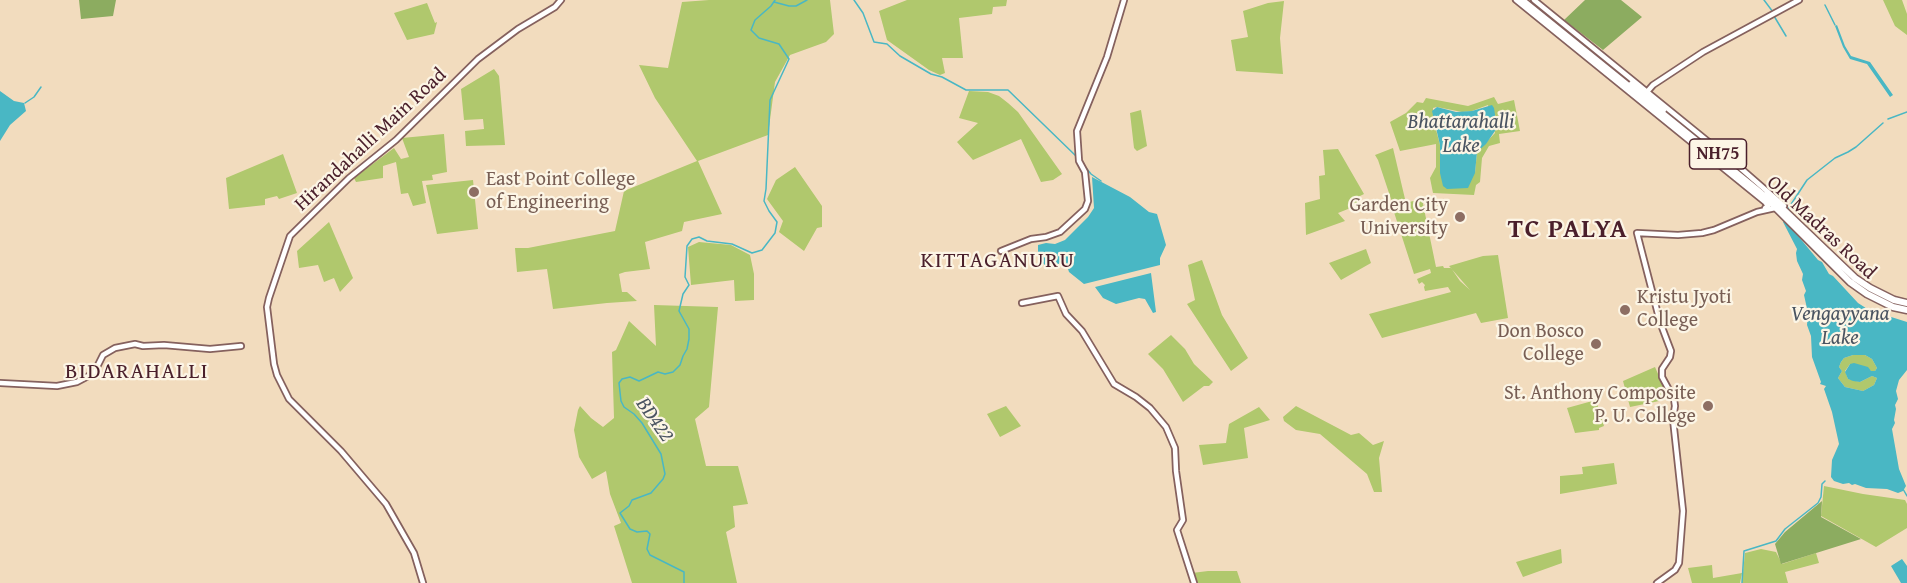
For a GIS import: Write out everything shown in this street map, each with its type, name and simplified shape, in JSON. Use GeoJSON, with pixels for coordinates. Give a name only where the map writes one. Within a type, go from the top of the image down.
{"type":"FeatureCollection","features":[{"type":"Feature","properties":{"kind":"highway","name":"Old Madras Road"},"geometry":{"type":"LineString","coordinates":[[1522,0],[1645,95],[1776,208],[1850,282],[1893,307],[1907,310]]}},
{"type":"Feature","properties":{"kind":"highway","name":"Old Madras Road"},"geometry":{"type":"LineString","coordinates":[[1529,0],[1742,173],[1790,215],[1855,278],[1894,300],[1907,303]]}},
{"type":"Feature","properties":{"kind":"main road","name":"Hirandahalli Main Road"},"geometry":{"type":"LineString","coordinates":[[423,583],[414,553],[386,504],[342,452],[289,399],[277,375],[270,343],[267,307],[290,236],[349,178],[396,140],[478,59],[518,29],[555,7],[561,0]]}},
{"type":"Feature","properties":{"kind":"main road"},"geometry":{"type":"LineString","coordinates":[[1001,251],[1031,238],[1046,237],[1060,232],[1085,209],[1088,201],[1085,172],[1079,161],[1077,131],[1107,57],[1124,0]]}},
{"type":"Feature","properties":{"kind":"main road"},"geometry":{"type":"LineString","coordinates":[[1516,0],[1761,196],[1767,204],[1765,209]]}},
{"type":"Feature","properties":{"kind":"main road"},"geometry":{"type":"LineString","coordinates":[[1534,0],[1645,95],[1653,85],[1703,52],[1799,0]]}},
{"type":"Feature","properties":{"kind":"main road"},"geometry":{"type":"LineString","coordinates":[[1657,583],[1675,570],[1679,563],[1683,511],[1672,418],[1674,399],[1662,377],[1662,369],[1671,351],[1660,322],[1638,233],[1678,235],[1701,233],[1765,209],[1776,208]]}},
{"type":"Feature","properties":{"kind":"main road"},"geometry":{"type":"LineString","coordinates":[[1022,303],[1058,296],[1066,314],[1082,331],[1114,384],[1136,397],[1166,427],[1175,448],[1183,520],[1177,530],[1194,583]]}},
{"type":"Feature","properties":{"kind":"main road"},"geometry":{"type":"LineString","coordinates":[[0,383],[57,386],[77,382],[94,374],[103,355],[115,348],[135,344],[210,349],[241,346]]}},
{"type":"Feature","properties":{"kind":"green space"},"geometry":{"type":"Polygon","coordinates":[[[79,0],[116,0],[113,16],[81,19],[79,0]]]}},
{"type":"Feature","properties":{"kind":"green space"},"geometry":{"type":"Polygon","coordinates":[[[830,0],[834,34],[826,42],[790,55],[775,82],[768,135],[698,161],[722,214],[684,222],[682,231],[645,242],[650,269],[619,274],[622,292],[627,292],[637,301],[553,309],[547,269],[517,272],[515,248],[528,248],[615,231],[624,191],[697,161],[655,98],[639,65],[668,68],[682,2],[830,0]]]}},
{"type":"Feature","properties":{"kind":"green space"},"geometry":{"type":"Polygon","coordinates":[[[907,0],[1007,0],[1006,6],[993,7],[992,14],[959,18],[963,58],[942,58],[945,73],[940,75],[929,70],[887,40],[879,11],[907,0]]]}},
{"type":"Feature","properties":{"kind":"green space"},"geometry":{"type":"Polygon","coordinates":[[[1585,0],[1621,0],[1642,17],[1603,50],[1564,20],[1585,0]]]}},
{"type":"Feature","properties":{"kind":"green space"},"geometry":{"type":"Polygon","coordinates":[[[1883,0],[1902,0],[1907,14],[1907,35],[1895,26],[1883,0]]]}},
{"type":"Feature","properties":{"kind":"green space"},"geometry":{"type":"Polygon","coordinates":[[[1284,1],[1280,38],[1283,74],[1236,71],[1231,40],[1248,37],[1243,11],[1268,3],[1284,1]]]}},
{"type":"Feature","properties":{"kind":"green space"},"geometry":{"type":"Polygon","coordinates":[[[427,3],[435,23],[437,22],[434,34],[407,40],[394,13],[427,3]]]}},
{"type":"Feature","properties":{"kind":"green space"},"geometry":{"type":"Polygon","coordinates":[[[494,69],[499,76],[505,145],[466,146],[465,131],[484,129],[483,119],[464,120],[461,89],[494,69]]]}},
{"type":"Feature","properties":{"kind":"green space"},"geometry":{"type":"Polygon","coordinates":[[[969,91],[988,92],[1008,103],[1018,112],[1062,174],[1053,180],[1041,182],[1021,139],[973,160],[957,142],[978,123],[959,118],[969,91]]]}},
{"type":"Feature","properties":{"kind":"green space"},"geometry":{"type":"Polygon","coordinates":[[[1494,97],[1498,104],[1514,100],[1520,131],[1499,134],[1500,143],[1489,146],[1482,158],[1480,182],[1476,185],[1474,195],[1433,193],[1430,178],[1436,167],[1436,144],[1400,151],[1390,122],[1406,113],[1417,102],[1423,103],[1426,98],[1468,106],[1494,97]],[[1488,105],[1462,112],[1433,108],[1433,118],[1440,145],[1440,173],[1475,173],[1477,152],[1495,133],[1488,105]]]}},
{"type":"Feature","properties":{"kind":"green space"},"geometry":{"type":"Polygon","coordinates":[[[1141,110],[1147,146],[1137,151],[1134,148],[1130,113],[1141,110]]]}},
{"type":"Feature","properties":{"kind":"green space"},"geometry":{"type":"Polygon","coordinates":[[[444,134],[447,172],[432,175],[433,180],[422,181],[426,203],[413,206],[408,193],[401,194],[396,162],[383,166],[383,178],[356,182],[354,178],[394,148],[401,159],[409,157],[402,138],[444,134]]]}},
{"type":"Feature","properties":{"kind":"green space"},"geometry":{"type":"Polygon","coordinates":[[[1393,148],[1405,199],[1392,202],[1375,155],[1393,148]]]}},
{"type":"Feature","properties":{"kind":"green space"},"geometry":{"type":"Polygon","coordinates":[[[1338,149],[1364,194],[1356,198],[1358,205],[1338,213],[1345,221],[1306,235],[1305,203],[1320,199],[1319,176],[1325,175],[1323,150],[1338,149]]]}},
{"type":"Feature","properties":{"kind":"green space"},"geometry":{"type":"Polygon","coordinates":[[[283,154],[297,193],[279,199],[277,196],[265,199],[265,205],[229,209],[226,178],[283,154]]]}},
{"type":"Feature","properties":{"kind":"green space"},"geometry":{"type":"Polygon","coordinates":[[[795,167],[822,206],[822,227],[817,228],[804,251],[779,232],[783,221],[767,199],[776,180],[795,167]]]}},
{"type":"Feature","properties":{"kind":"green space"},"geometry":{"type":"Polygon","coordinates":[[[473,180],[478,229],[437,234],[426,185],[473,180]]]}},
{"type":"Feature","properties":{"kind":"green space"},"geometry":{"type":"Polygon","coordinates":[[[1422,199],[1436,267],[1451,268],[1449,266],[1483,256],[1498,255],[1508,318],[1481,323],[1476,313],[1382,338],[1369,314],[1451,292],[1448,287],[1425,291],[1425,285],[1422,282],[1419,284],[1417,279],[1431,273],[1430,269],[1414,274],[1392,206],[1422,199]],[[1452,269],[1460,281],[1470,290],[1452,269]]]}},
{"type":"Feature","properties":{"kind":"green space"},"geometry":{"type":"Polygon","coordinates":[[[329,222],[353,278],[340,292],[334,278],[324,282],[318,265],[299,268],[297,251],[329,222]]]}},
{"type":"Feature","properties":{"kind":"green space"},"geometry":{"type":"Polygon","coordinates":[[[699,242],[731,245],[750,255],[754,274],[754,300],[735,301],[734,280],[691,285],[688,247],[699,242]]]}},
{"type":"Feature","properties":{"kind":"green space"},"geometry":{"type":"Polygon","coordinates":[[[1366,249],[1371,263],[1341,280],[1329,263],[1366,249]]]}},
{"type":"Feature","properties":{"kind":"green space"},"geometry":{"type":"Polygon","coordinates":[[[1202,260],[1222,315],[1248,358],[1231,371],[1187,304],[1195,300],[1188,265],[1202,260]]]}},
{"type":"Feature","properties":{"kind":"green space"},"geometry":{"type":"Polygon","coordinates":[[[654,305],[718,307],[709,407],[695,419],[706,466],[738,466],[748,504],[733,506],[735,527],[726,532],[737,583],[632,583],[614,526],[621,523],[610,494],[606,471],[592,479],[579,457],[574,430],[578,410],[580,406],[603,427],[614,418],[612,352],[616,350],[629,321],[656,346],[654,305]]]}},
{"type":"Feature","properties":{"kind":"green space"},"geometry":{"type":"Polygon","coordinates":[[[1171,335],[1185,349],[1194,364],[1213,382],[1183,402],[1163,369],[1148,354],[1171,335]]]}},
{"type":"Feature","properties":{"kind":"green space"},"geometry":{"type":"Polygon","coordinates":[[[1865,355],[1872,359],[1877,368],[1871,371],[1850,364],[1845,371],[1848,379],[1860,382],[1872,376],[1877,378],[1874,385],[1863,391],[1845,387],[1838,378],[1842,371],[1839,367],[1841,362],[1844,358],[1865,355]]]}},
{"type":"Feature","properties":{"kind":"green space"},"geometry":{"type":"Polygon","coordinates":[[[1655,367],[1669,399],[1630,407],[1623,381],[1655,367]]]}},
{"type":"Feature","properties":{"kind":"green space"},"geometry":{"type":"Polygon","coordinates":[[[1596,400],[1604,426],[1599,430],[1575,433],[1567,408],[1596,400]]]}},
{"type":"Feature","properties":{"kind":"green space"},"geometry":{"type":"Polygon","coordinates":[[[1006,406],[1021,426],[1000,437],[987,414],[1006,406]]]}},
{"type":"Feature","properties":{"kind":"green space"},"geometry":{"type":"Polygon","coordinates":[[[1296,406],[1351,435],[1359,433],[1373,445],[1384,441],[1379,458],[1382,492],[1374,492],[1367,474],[1320,434],[1296,430],[1284,421],[1283,417],[1296,406]]]}},
{"type":"Feature","properties":{"kind":"green space"},"geometry":{"type":"Polygon","coordinates":[[[1259,407],[1270,420],[1244,428],[1248,458],[1203,465],[1199,445],[1226,443],[1229,424],[1259,407]]]}},
{"type":"Feature","properties":{"kind":"green space"},"geometry":{"type":"Polygon","coordinates":[[[1614,463],[1617,484],[1560,494],[1560,476],[1583,474],[1582,467],[1614,463]]]}},
{"type":"Feature","properties":{"kind":"green space"},"geometry":{"type":"Polygon","coordinates":[[[1824,486],[1905,500],[1907,528],[1876,547],[1821,516],[1824,486]]]}},
{"type":"Feature","properties":{"kind":"green space"},"geometry":{"type":"Polygon","coordinates":[[[1822,501],[1821,517],[1861,539],[1781,564],[1775,544],[1785,532],[1822,501]]]}},
{"type":"Feature","properties":{"kind":"green space"},"geometry":{"type":"Polygon","coordinates":[[[1561,549],[1562,563],[1523,577],[1516,562],[1561,549]]]}},
{"type":"Feature","properties":{"kind":"green space"},"geometry":{"type":"Polygon","coordinates":[[[1761,549],[1776,552],[1782,564],[1816,553],[1819,563],[1785,572],[1788,583],[1742,583],[1745,553],[1761,549]]]}},
{"type":"Feature","properties":{"kind":"green space"},"geometry":{"type":"Polygon","coordinates":[[[1712,565],[1713,578],[1742,573],[1740,583],[1692,583],[1688,568],[1712,565]]]}},
{"type":"Feature","properties":{"kind":"green space"},"geometry":{"type":"Polygon","coordinates":[[[1237,571],[1241,583],[1196,583],[1192,573],[1237,571]]]}},
{"type":"Feature","properties":{"kind":"water"},"geometry":{"type":"Polygon","coordinates":[[[1837,25],[1851,56],[1870,62],[1893,95],[1890,97],[1867,64],[1850,59],[1843,47],[1835,26],[1837,25]]]}},
{"type":"Feature","properties":{"kind":"water"},"geometry":{"type":"Polygon","coordinates":[[[0,91],[14,101],[24,103],[26,111],[10,125],[0,141],[0,91]]]}},
{"type":"Feature","properties":{"kind":"water","name":"Bhattarahalli Lake"},"geometry":{"type":"Polygon","coordinates":[[[1492,105],[1497,128],[1477,152],[1475,173],[1468,188],[1447,189],[1443,186],[1440,173],[1440,145],[1432,111],[1437,107],[1456,112],[1472,111],[1492,105]]]}},
{"type":"Feature","properties":{"kind":"water"},"geometry":{"type":"Polygon","coordinates":[[[1092,177],[1130,197],[1149,212],[1157,214],[1166,245],[1160,258],[1160,265],[1084,284],[1069,272],[1065,259],[1061,260],[1057,267],[1046,268],[1038,254],[1038,245],[1055,244],[1065,240],[1088,217],[1094,208],[1092,177]]]}},
{"type":"Feature","properties":{"kind":"water","name":"Vengayyana Lake"},"geometry":{"type":"Polygon","coordinates":[[[1785,220],[1822,262],[1829,274],[1858,303],[1869,310],[1907,322],[1907,370],[1899,380],[1896,391],[1898,399],[1892,429],[1899,469],[1906,486],[1903,491],[1898,493],[1887,489],[1843,484],[1834,481],[1831,477],[1832,460],[1839,444],[1824,389],[1826,386],[1820,384],[1812,357],[1804,295],[1806,291],[1802,280],[1803,274],[1797,261],[1797,249],[1783,222],[1785,220]],[[1853,355],[1844,358],[1841,362],[1839,367],[1842,371],[1838,378],[1845,387],[1863,391],[1874,385],[1877,378],[1872,376],[1860,382],[1853,381],[1848,379],[1845,372],[1850,364],[1854,363],[1875,371],[1877,368],[1872,359],[1865,355],[1853,355]]]}},
{"type":"Feature","properties":{"kind":"water"},"geometry":{"type":"Polygon","coordinates":[[[1151,273],[1156,312],[1153,313],[1145,299],[1139,298],[1116,304],[1103,298],[1095,287],[1151,273]]]}},
{"type":"Feature","properties":{"kind":"water"},"geometry":{"type":"Polygon","coordinates":[[[1902,559],[1907,566],[1907,583],[1901,583],[1891,566],[1902,559]]]}},
{"type":"Feature","properties":{"kind":"waterway","name":"BD422"},"geometry":{"type":"LineString","coordinates":[[684,583],[684,572],[650,555],[647,549],[650,534],[647,531],[637,532],[630,529],[620,513],[629,506],[632,500],[651,493],[665,474],[661,454],[642,423],[624,407],[619,383],[622,379],[630,377],[639,381],[658,372],[665,374],[673,372],[680,365],[689,339],[689,329],[679,311],[683,294],[689,285],[685,277],[687,246],[692,239],[699,237],[707,241],[732,244],[752,253],[762,250],[775,233],[777,222],[764,201],[770,100],[789,59],[779,44],[759,38],[751,30],[755,20],[775,0]]}},
{"type":"Feature","properties":{"kind":"waterway"},"geometry":{"type":"LineString","coordinates":[[774,2],[796,6],[807,0]]}},
{"type":"Feature","properties":{"kind":"waterway"},"geometry":{"type":"LineString","coordinates":[[854,0],[863,13],[874,42],[887,44],[900,56],[931,74],[942,77],[966,90],[1008,90],[1077,157]]}},
{"type":"Feature","properties":{"kind":"waterway"},"geometry":{"type":"LineString","coordinates":[[1764,0],[1773,12]]}},
{"type":"Feature","properties":{"kind":"waterway"},"geometry":{"type":"LineString","coordinates":[[1825,5],[1835,25]]}},
{"type":"Feature","properties":{"kind":"waterway"},"geometry":{"type":"LineString","coordinates":[[1774,16],[1786,36]]}},
{"type":"Feature","properties":{"kind":"waterway"},"geometry":{"type":"LineString","coordinates":[[25,103],[34,97],[41,87]]}},
{"type":"Feature","properties":{"kind":"waterway"},"geometry":{"type":"LineString","coordinates":[[1888,119],[1907,112]]}},
{"type":"Feature","properties":{"kind":"waterway"},"geometry":{"type":"LineString","coordinates":[[1788,209],[1807,180],[1835,158],[1856,147],[1883,123]]}},
{"type":"Feature","properties":{"kind":"waterway"},"geometry":{"type":"LineString","coordinates":[[1082,163],[1101,181]]}},
{"type":"Feature","properties":{"kind":"waterway"},"geometry":{"type":"LineString","coordinates":[[1742,583],[1744,551],[1776,541],[1785,529],[1818,503],[1822,484],[1825,481]]}},
{"type":"Feature","properties":{"kind":"waterway"},"geometry":{"type":"LineString","coordinates":[[1903,489],[1907,496]]}},
{"type":"Feature","properties":{"kind":"place","name":"East Point College of Engineering"},"geometry":{"type":"Point","coordinates":[474,192]}},
{"type":"Feature","properties":{"kind":"place","name":"Garden City University"},"geometry":{"type":"Point","coordinates":[1460,217]}},
{"type":"Feature","properties":{"kind":"place","name":"Kristu Jyoti College"},"geometry":{"type":"Point","coordinates":[1625,310]}},
{"type":"Feature","properties":{"kind":"place","name":"Don Bosco College"},"geometry":{"type":"Point","coordinates":[1596,344]}},
{"type":"Feature","properties":{"kind":"place","name":"St. Anthony Composite P. U. College"},"geometry":{"type":"Point","coordinates":[1708,406]}},
{"type":"Feature","properties":{"kind":"district","name":"TC PALYA"},"geometry":{"type":"Point","coordinates":[1568,230]}},
{"type":"Feature","properties":{"kind":"district","name":"KITTAGANURU"},"geometry":{"type":"Point","coordinates":[998,261]}},
{"type":"Feature","properties":{"kind":"district","name":"BIDARAHALLI"},"geometry":{"type":"Point","coordinates":[137,372]}}]}
